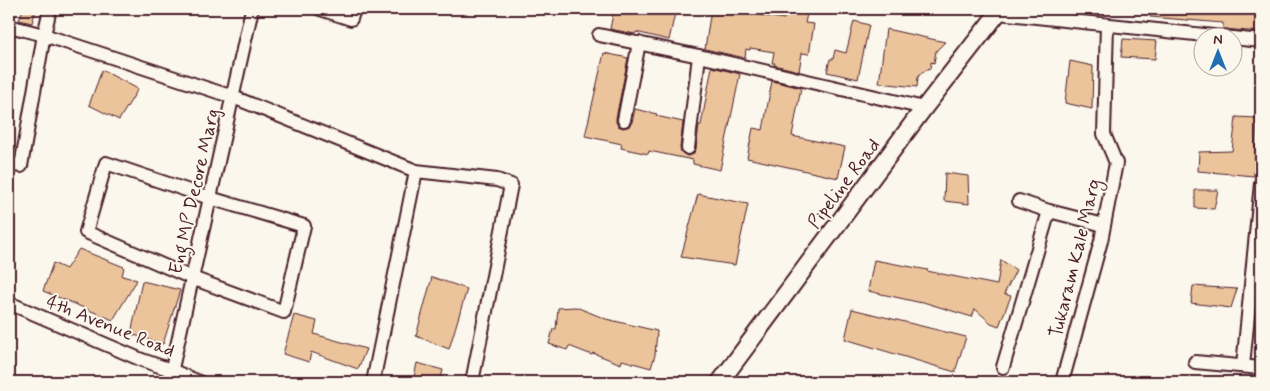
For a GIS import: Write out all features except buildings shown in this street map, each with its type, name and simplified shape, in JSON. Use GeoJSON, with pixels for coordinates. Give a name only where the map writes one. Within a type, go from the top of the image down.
{"type":"FeatureCollection","features":[{"type":"Feature","properties":{"kind":"street"},"geometry":{"type":"LineString","coordinates":[[9,164],[21,166],[50,9]]}},
{"type":"Feature","properties":{"kind":"street","name":"Eng MP Decore Marg"},"geometry":{"type":"LineString","coordinates":[[170,376],[252,9]]}},
{"type":"Feature","properties":{"kind":"street"},"geometry":{"type":"LineString","coordinates":[[320,9],[351,19],[354,9]]}},
{"type":"Feature","properties":{"kind":"street"},"geometry":{"type":"LineString","coordinates":[[1000,11],[1192,34]]}},
{"type":"Feature","properties":{"kind":"street","name":"Pipeline Road"},"geometry":{"type":"LineString","coordinates":[[720,382],[924,108],[1000,11]]}},
{"type":"Feature","properties":{"kind":"street","name":"Tukaram Kale Marg"},"geometry":{"type":"LineString","coordinates":[[1062,382],[1098,251],[1116,163],[1104,134],[1108,25]]}},
{"type":"Feature","properties":{"kind":"street"},"geometry":{"type":"LineString","coordinates":[[9,26],[44,35],[233,97],[416,171],[497,180],[511,185],[472,382]]}},
{"type":"Feature","properties":{"kind":"street"},"geometry":{"type":"LineString","coordinates":[[598,35],[699,56],[924,108]]}},
{"type":"Feature","properties":{"kind":"street"},"geometry":{"type":"LineString","coordinates":[[1242,39],[1261,41]]}},
{"type":"Feature","properties":{"kind":"street"},"geometry":{"type":"LineString","coordinates":[[624,120],[639,43]]}},
{"type":"Feature","properties":{"kind":"street"},"geometry":{"type":"LineString","coordinates":[[688,148],[699,56]]}},
{"type":"Feature","properties":{"kind":"street"},"geometry":{"type":"LineString","coordinates":[[106,163],[210,198],[304,226],[284,312],[192,278],[86,232],[106,163]]}},
{"type":"Feature","properties":{"kind":"street"},"geometry":{"type":"LineString","coordinates":[[373,382],[416,171]]}},
{"type":"Feature","properties":{"kind":"street"},"geometry":{"type":"LineString","coordinates":[[1243,366],[1261,183]]}},
{"type":"Feature","properties":{"kind":"street"},"geometry":{"type":"LineString","coordinates":[[1019,201],[1104,225]]}},
{"type":"Feature","properties":{"kind":"street"},"geometry":{"type":"LineString","coordinates":[[1003,367],[1049,211]]}},
{"type":"Feature","properties":{"kind":"street","name":"4th Avenue Road"},"geometry":{"type":"LineString","coordinates":[[9,304],[142,360],[170,376],[199,382]]}},
{"type":"Feature","properties":{"kind":"street"},"geometry":{"type":"LineString","coordinates":[[1195,362],[1261,368]]}}]}
